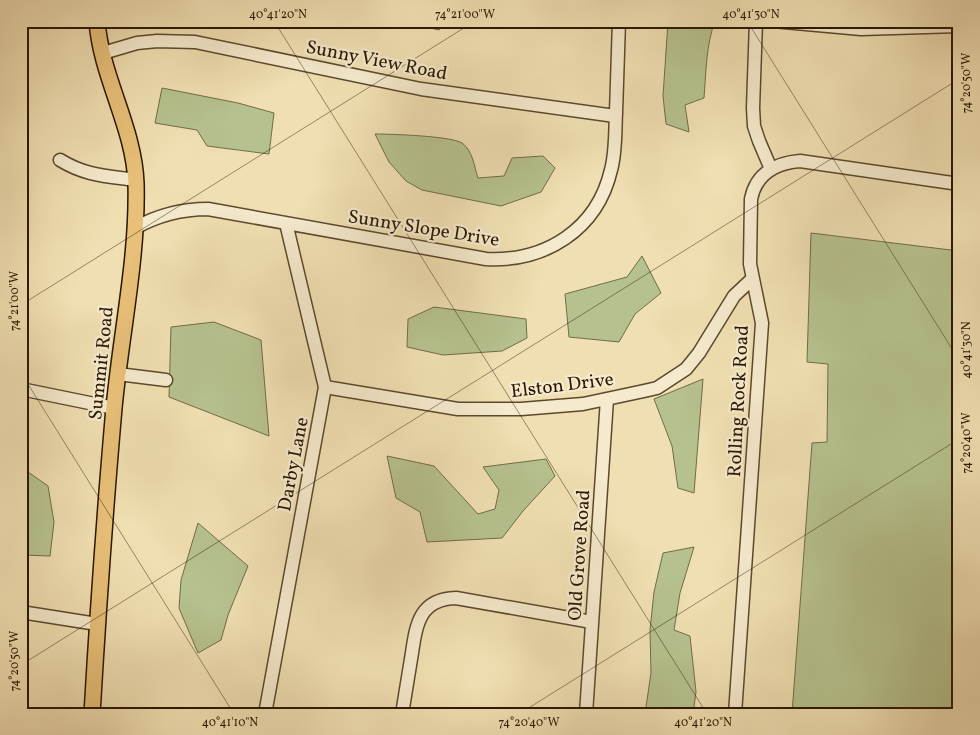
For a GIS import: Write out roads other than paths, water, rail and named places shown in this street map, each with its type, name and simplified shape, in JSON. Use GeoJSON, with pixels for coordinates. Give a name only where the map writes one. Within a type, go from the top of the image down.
{"type":"FeatureCollection","features":[{"type":"Feature","properties":{"kind":"main road","name":"Summit Road"},"geometry":{"type":"LineString","coordinates":[[92,714],[114,408],[135,228],[136,180],[133,154],[102,53],[97,21]]}},
{"type":"Feature","properties":{"kind":"street","name":"Sunny Slope Drive"},"geometry":{"type":"LineString","coordinates":[[135,228],[158,216],[195,209],[221,211],[486,259],[510,259],[534,254],[566,238],[584,222],[598,202],[608,180],[612,168],[619,21]]}},
{"type":"Feature","properties":{"kind":"street"},"geometry":{"type":"LineString","coordinates":[[756,21],[754,126],[771,169],[789,162],[800,161],[959,184]]}},
{"type":"Feature","properties":{"kind":"street"},"geometry":{"type":"LineString","coordinates":[[773,21],[861,29],[910,25],[959,26]]}},
{"type":"Feature","properties":{"kind":"street","name":"Sunny View Road"},"geometry":{"type":"LineString","coordinates":[[102,53],[137,43],[176,40],[195,42],[422,89],[615,116]]}},
{"type":"Feature","properties":{"kind":"street"},"geometry":{"type":"LineString","coordinates":[[60,160],[88,174],[136,180]]}},
{"type":"Feature","properties":{"kind":"street","name":"Rolling Rock Road"},"geometry":{"type":"LineString","coordinates":[[735,714],[762,323],[750,264],[751,199],[761,177],[771,169]]}},
{"type":"Feature","properties":{"kind":"street","name":"Darby Lane"},"geometry":{"type":"LineString","coordinates":[[265,714],[326,387],[286,223]]}},
{"type":"Feature","properties":{"kind":"street","name":"Elston Drive"},"geometry":{"type":"LineString","coordinates":[[326,387],[458,409],[521,410],[583,404],[657,388],[686,369],[699,354],[734,296],[752,280]]}},
{"type":"Feature","properties":{"kind":"street"},"geometry":{"type":"LineString","coordinates":[[118,374],[166,380]]}},
{"type":"Feature","properties":{"kind":"street"},"geometry":{"type":"LineString","coordinates":[[21,389],[114,408]]}},
{"type":"Feature","properties":{"kind":"street","name":"Old Grove Road"},"geometry":{"type":"LineString","coordinates":[[586,714],[607,399]]}},
{"type":"Feature","properties":{"kind":"street"},"geometry":{"type":"LineString","coordinates":[[402,714],[418,622],[427,609],[440,600],[456,598],[592,622]]}},
{"type":"Feature","properties":{"kind":"street"},"geometry":{"type":"LineString","coordinates":[[21,612],[98,624]]}}]}
